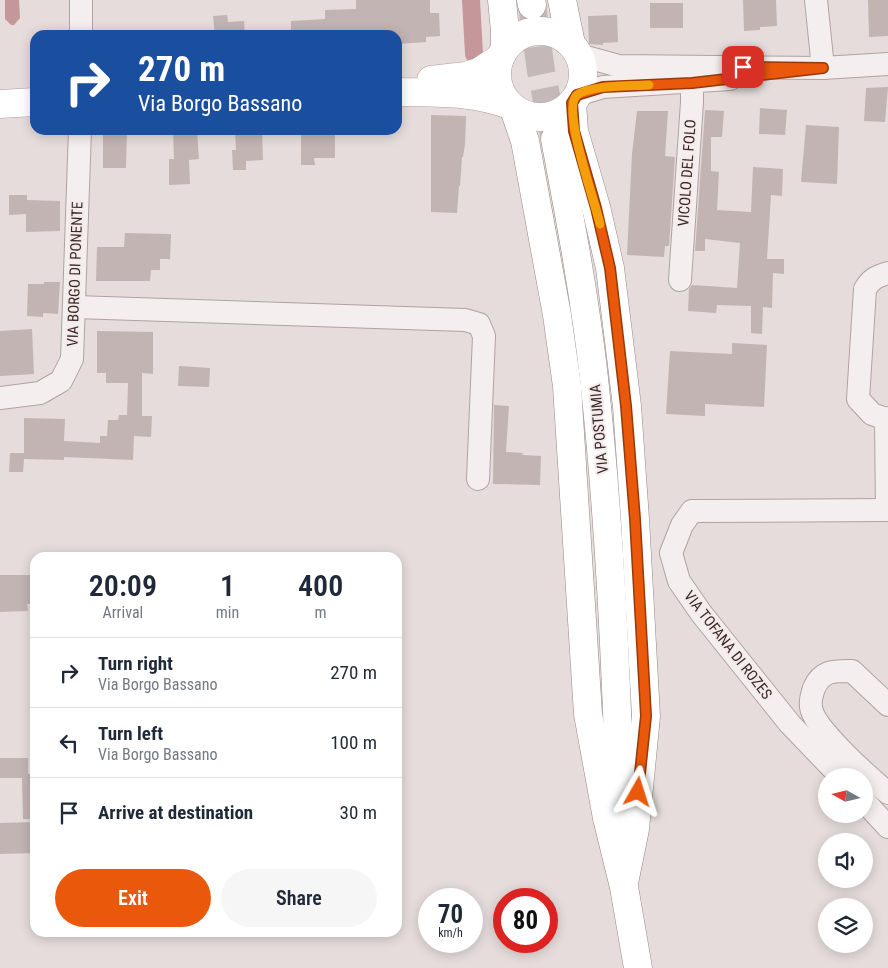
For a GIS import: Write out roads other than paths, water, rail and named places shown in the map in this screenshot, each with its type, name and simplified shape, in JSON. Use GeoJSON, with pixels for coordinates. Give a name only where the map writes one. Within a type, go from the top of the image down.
{"type":"FeatureCollection","features":[{"type":"Feature","properties":{"kind":"main road"},"geometry":{"type":"LineString","coordinates":[[502,0],[505,31],[497,78],[501,93],[512,107],[525,142],[562,351],[567,386],[588,714],[607,818],[624,887],[638,968]]}},
{"type":"Feature","properties":{"kind":"main road"},"geometry":{"type":"LineString","coordinates":[[402,92],[480,96],[532,116],[550,116],[562,111],[574,99],[583,80],[582,67],[575,49],[562,0]]}},
{"type":"Feature","properties":{"kind":"main road"},"geometry":{"type":"LineString","coordinates":[[402,83],[466,76],[479,72],[502,53],[514,39],[537,31],[550,32],[561,36],[575,49]]}},
{"type":"Feature","properties":{"kind":"main road"},"geometry":{"type":"LineString","coordinates":[[574,99],[574,131],[596,208],[610,268],[626,406],[635,519],[646,716],[635,829],[624,887],[625,968]]}},
{"type":"Feature","properties":{"kind":"main road"},"geometry":{"type":"LineString","coordinates":[[0,104],[30,102]]}},
{"type":"Feature","properties":{"kind":"main road","name":"VIA POSTUMIA"},"geometry":{"type":"LineString","coordinates":[[555,139],[578,259],[594,376],[603,473],[618,722],[624,887]]}},
{"type":"Feature","properties":{"kind":"street"},"geometry":{"type":"LineString","coordinates":[[81,0],[81,30]]}},
{"type":"Feature","properties":{"kind":"street"},"geometry":{"type":"LineString","coordinates":[[816,0],[823,68]]}},
{"type":"Feature","properties":{"kind":"street"},"geometry":{"type":"LineString","coordinates":[[575,49],[619,66],[692,74]]}},
{"type":"Feature","properties":{"kind":"street"},"geometry":{"type":"LineString","coordinates":[[574,99],[603,87],[692,74],[888,64]]}},
{"type":"Feature","properties":{"kind":"street","name":"VICOLO DEL FOLO"},"geometry":{"type":"LineString","coordinates":[[680,280],[692,74]]}},
{"type":"Feature","properties":{"kind":"street","name":"VIA BORGO DI PONENTE"},"geometry":{"type":"LineString","coordinates":[[0,398],[40,393],[61,381],[72,359],[80,135]]}},
{"type":"Feature","properties":{"kind":"street"},"geometry":{"type":"LineString","coordinates":[[887,510],[887,418],[872,414],[858,399],[865,289],[870,281],[880,275],[888,274]]}},
{"type":"Feature","properties":{"kind":"street"},"geometry":{"type":"LineString","coordinates":[[75,307],[465,320],[479,324],[484,336],[478,479]]}},
{"type":"Feature","properties":{"kind":"street","name":"VIA TOFANA DI ROZES"},"geometry":{"type":"LineString","coordinates":[[832,768],[790,724],[701,613],[679,581],[671,552],[682,525],[692,511],[887,510]]}},
{"type":"Feature","properties":{"kind":"street"},"geometry":{"type":"LineString","coordinates":[[888,704],[852,671],[840,671],[824,674],[818,678],[812,693],[810,707],[814,717],[856,766],[888,793]]}},
{"type":"Feature","properties":{"kind":"street"},"geometry":{"type":"LineString","coordinates":[[873,811],[888,827]]}},
{"type":"Feature","properties":{"kind":"waterway"},"geometry":{"type":"LineString","coordinates":[[471,0],[474,54]]}},
{"type":"Feature","properties":{"kind":"tunnel"},"geometry":{"type":"LineString","coordinates":[[532,5],[541,71],[555,139]]}}]}
